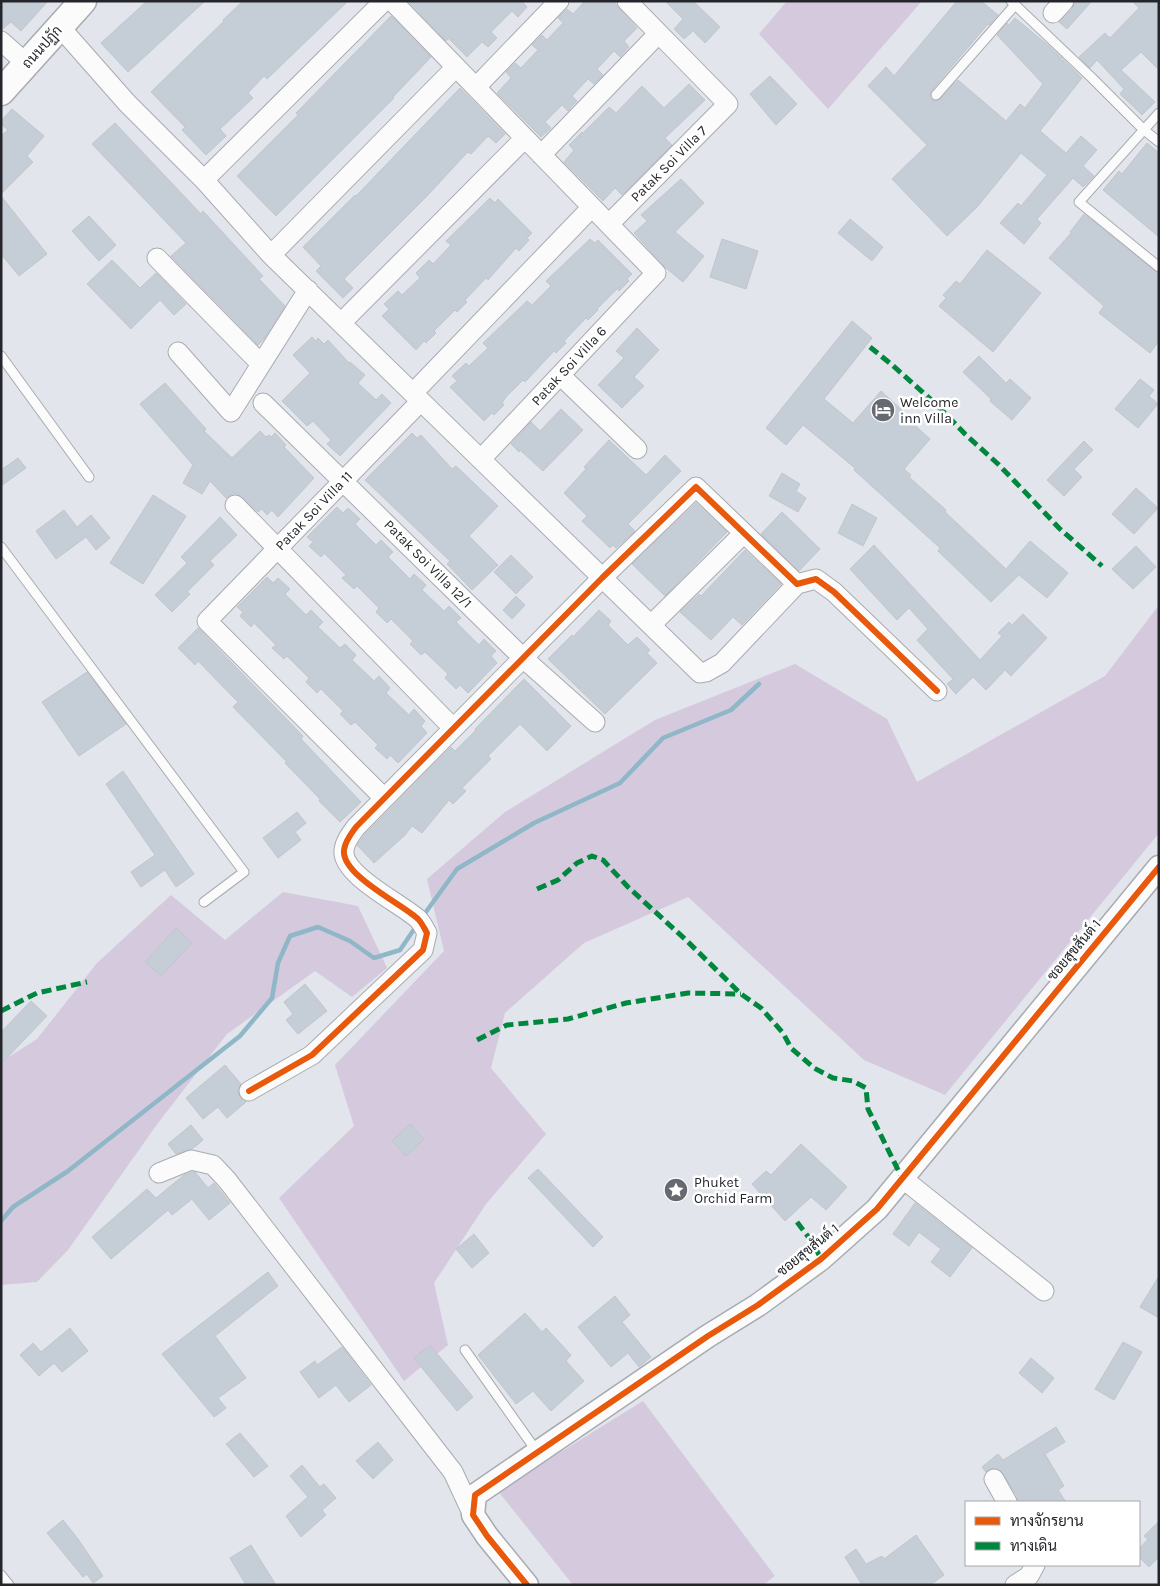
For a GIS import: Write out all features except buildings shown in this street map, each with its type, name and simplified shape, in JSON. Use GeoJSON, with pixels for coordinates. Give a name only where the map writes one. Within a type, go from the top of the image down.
{"type":"FeatureCollection","features":[{"type":"Feature","properties":{"kind":"main road","name":"ถนนปฏัก"},"geometry":{"type":"LineString","coordinates":[[1,92],[83,1]]}},
{"type":"Feature","properties":{"kind":"street"},"geometry":{"type":"LineString","coordinates":[[204,180],[384,1]]}},
{"type":"Feature","properties":{"kind":"street"},"geometry":{"type":"LineString","coordinates":[[392,1],[609,224]]}},
{"type":"Feature","properties":{"kind":"street"},"geometry":{"type":"LineString","coordinates":[[476,87],[559,1]]}},
{"type":"Feature","properties":{"kind":"street"},"geometry":{"type":"LineString","coordinates":[[541,155],[658,34],[627,1]]}},
{"type":"Feature","properties":{"kind":"street"},"geometry":{"type":"LineString","coordinates":[[60,27],[127,104],[204,180],[271,255],[700,673],[706,672],[722,663],[797,584],[816,579],[834,592],[938,691]]}},
{"type":"Feature","properties":{"kind":"street","name":"Patak Soi Villa 7"},"geometry":{"type":"LineString","coordinates":[[609,224],[728,104],[658,34]]}},
{"type":"Feature","properties":{"kind":"street"},"geometry":{"type":"LineString","coordinates":[[1,42],[27,64]]}},
{"type":"Feature","properties":{"kind":"street"},"geometry":{"type":"LineString","coordinates":[[271,255],[456,67]]}},
{"type":"Feature","properties":{"kind":"street"},"geometry":{"type":"LineString","coordinates":[[342,323],[525,138]]}},
{"type":"Feature","properties":{"kind":"street","name":"Patak Soi Villa 11"},"geometry":{"type":"LineString","coordinates":[[384,798],[207,621],[343,481],[417,397],[592,207]]}},
{"type":"Feature","properties":{"kind":"street","name":"Patak Soi Villa 6"},"geometry":{"type":"LineString","coordinates":[[481,459],[656,273],[609,224]]}},
{"type":"Feature","properties":{"kind":"street"},"geometry":{"type":"LineString","coordinates":[[156,258],[261,364]]}},
{"type":"Feature","properties":{"kind":"street"},"geometry":{"type":"LineString","coordinates":[[178,352],[231,412],[308,290]]}},
{"type":"Feature","properties":{"kind":"street"},"geometry":{"type":"LineString","coordinates":[[560,375],[637,449]]}},
{"type":"Feature","properties":{"kind":"street","name":"Patak Soi Villa 12/1"},"geometry":{"type":"LineString","coordinates":[[263,403],[523,658],[595,722]]}},
{"type":"Feature","properties":{"kind":"street"},"geometry":{"type":"LineString","coordinates":[[249,1091],[312,1055],[423,950],[426,933],[421,923],[356,876],[347,863],[343,852],[347,839],[356,826],[602,578],[696,487],[797,584]]}},
{"type":"Feature","properties":{"kind":"street"},"geometry":{"type":"LineString","coordinates":[[235,506],[454,728]]}},
{"type":"Feature","properties":{"kind":"street"},"geometry":{"type":"LineString","coordinates":[[651,625],[744,533]]}},
{"type":"Feature","properties":{"kind":"street","name":"ซอยสุขสันต์ 1"},"geometry":{"type":"LineString","coordinates":[[473,1515],[475,1495],[708,1336],[758,1305],[821,1259],[877,1209],[1159,867]]}},
{"type":"Feature","properties":{"kind":"street"},"geometry":{"type":"LineString","coordinates":[[159,1173],[191,1160],[214,1165],[453,1472],[473,1515],[487,1536],[527,1585]]}},
{"type":"Feature","properties":{"kind":"street"},"geometry":{"type":"LineString","coordinates":[[902,1178],[1044,1291]]}},
{"type":"Feature","properties":{"kind":"street"},"geometry":{"type":"LineString","coordinates":[[994,1480],[1006,1501]]}},
{"type":"Feature","properties":{"kind":"street"},"geometry":{"type":"LineString","coordinates":[[1015,1585],[1029,1576],[1034,1566]]}},
{"type":"Feature","properties":{"kind":"lane"},"geometry":{"type":"LineString","coordinates":[[936,95],[1013,3],[1144,130],[1159,142]]}},
{"type":"Feature","properties":{"kind":"lane"},"geometry":{"type":"LineString","coordinates":[[1159,113],[1079,202],[1159,267]]}},
{"type":"Feature","properties":{"kind":"lane"},"geometry":{"type":"LineString","coordinates":[[1,356],[89,477]]}},
{"type":"Feature","properties":{"kind":"lane"},"geometry":{"type":"LineString","coordinates":[[1,547],[244,872],[204,902]]}},
{"type":"Feature","properties":{"kind":"lane"},"geometry":{"type":"LineString","coordinates":[[465,1350],[538,1453]]}},
{"type":"Feature","properties":{"kind":"lane"},"geometry":{"type":"LineString","coordinates":[[1,1575],[9,1585]]}},
{"type":"Feature","properties":{"kind":"shaded area"},"geometry":{"type":"Polygon","coordinates":[[[787,1],[922,1],[828,109],[759,34],[787,1]]]}},
{"type":"Feature","properties":{"kind":"shaded area"},"geometry":{"type":"Polygon","coordinates":[[[1159,605],[1159,833],[945,1095],[864,1060],[688,897],[584,943],[505,1013],[491,1068],[546,1134],[486,1204],[434,1283],[448,1345],[404,1381],[279,1198],[354,1126],[335,1065],[444,951],[427,879],[505,812],[655,720],[795,664],[887,719],[917,782],[1105,676],[1159,605]]]}},
{"type":"Feature","properties":{"kind":"shaded area"},"geometry":{"type":"Polygon","coordinates":[[[283,892],[358,906],[387,968],[352,997],[315,971],[227,1034],[158,1123],[68,1250],[37,1282],[1,1285],[1,1062],[37,1039],[97,963],[171,895],[225,940],[283,892]]]}},
{"type":"Feature","properties":{"kind":"shaded area"},"geometry":{"type":"Polygon","coordinates":[[[643,1401],[775,1576],[763,1585],[573,1585],[498,1491],[643,1401]]]}},
{"type":"Feature","properties":{"kind":"waterway"},"geometry":{"type":"LineString","coordinates":[[423,916],[457,869],[534,823],[620,783],[663,738],[731,710],[759,684]]}},
{"type":"Feature","properties":{"kind":"waterway"},"geometry":{"type":"LineString","coordinates":[[1,1221],[13,1207],[68,1171],[240,1036],[272,998],[278,963],[290,936],[318,927],[350,941],[374,958],[400,950],[417,925]]}},
{"type":"Feature","properties":{"kind":"marked path"},"geometry":{"type":"LineString","coordinates":[[870,347],[936,404],[998,464],[1059,528],[1102,566]]}},
{"type":"Feature","properties":{"kind":"marked path"},"geometry":{"type":"LineString","coordinates":[[537,889],[558,880],[577,863],[592,856],[603,860],[628,887],[741,994],[761,1008],[783,1033],[791,1048],[814,1068],[833,1078],[853,1081],[866,1088],[868,1109],[902,1178]]}},
{"type":"Feature","properties":{"kind":"marked path"},"geometry":{"type":"LineString","coordinates":[[1,1011],[37,993],[87,982]]}},
{"type":"Feature","properties":{"kind":"marked path"},"geometry":{"type":"LineString","coordinates":[[477,1040],[507,1025],[568,1019],[626,1003],[688,993],[741,994]]}},
{"type":"Feature","properties":{"kind":"marked path"},"geometry":{"type":"LineString","coordinates":[[797,1222],[813,1243],[821,1259]]}},
{"type":"Feature","properties":{"kind":"cycle path"},"geometry":{"type":"LineString","coordinates":[[249,1091],[312,1055],[423,950],[427,933],[419,921],[362,879],[346,860],[344,850],[348,838],[356,827],[602,578],[696,487],[797,584],[816,579],[834,592],[937,691]]}},
{"type":"Feature","properties":{"kind":"cycle path"},"geometry":{"type":"LineString","coordinates":[[527,1585],[487,1536],[473,1515],[475,1495],[708,1336],[758,1305],[821,1259],[877,1209],[1159,867]]}},
{"type":"Feature","properties":{"kind":"place","name":"Welcome inn Villa"},"geometry":{"type":"Point","coordinates":[883,410]}},
{"type":"Feature","properties":{"kind":"place","name":"Phuket Orchid Farm"},"geometry":{"type":"Point","coordinates":[676,1190]}}]}
